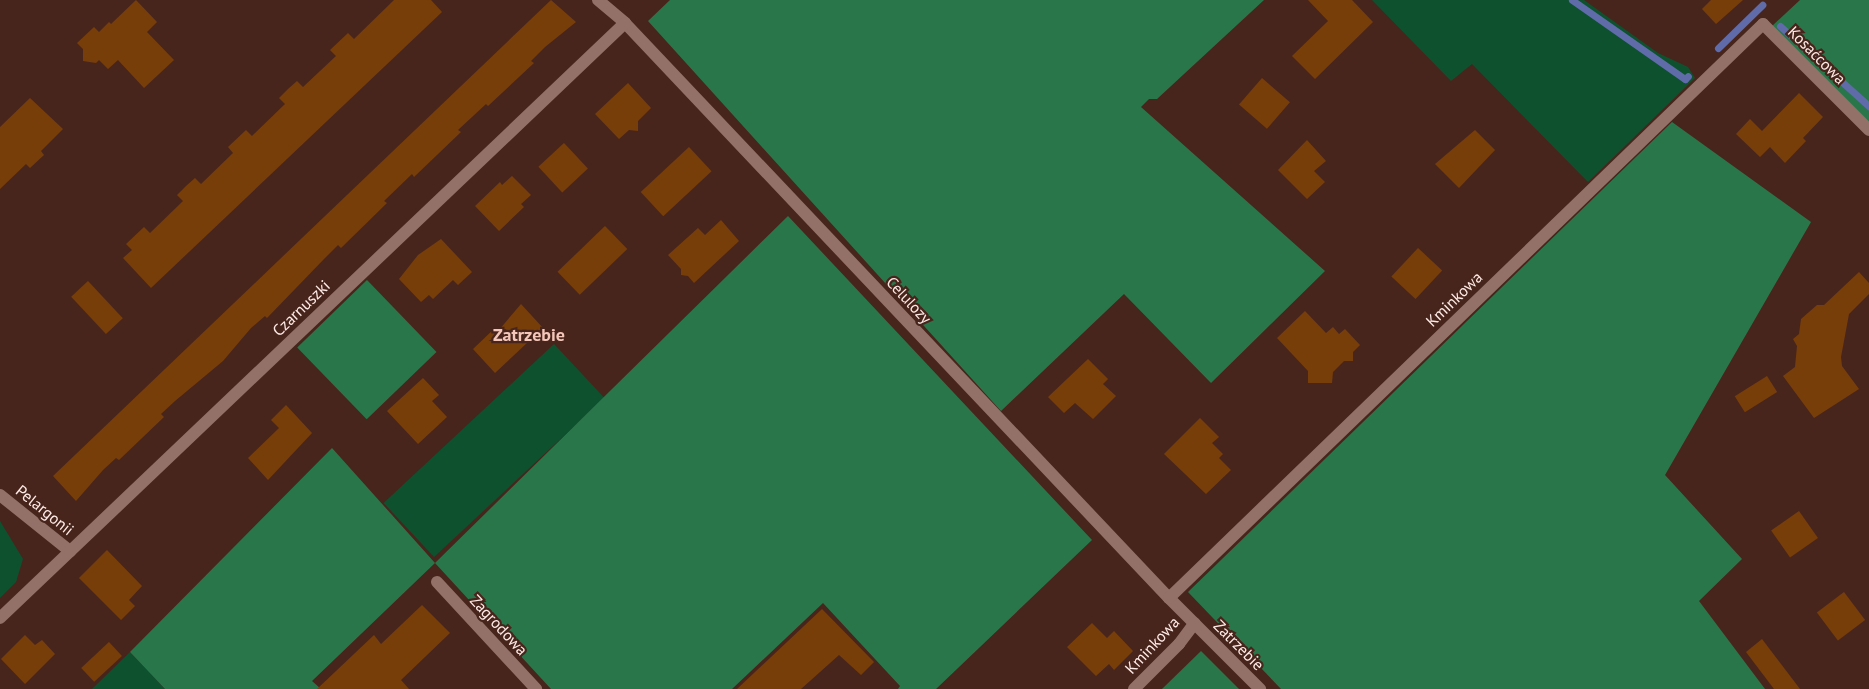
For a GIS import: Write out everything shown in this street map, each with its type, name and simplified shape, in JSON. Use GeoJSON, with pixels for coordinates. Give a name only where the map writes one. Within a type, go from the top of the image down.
{"type":"FeatureCollection","features":[{"type":"Feature","properties":{"kind":"street","name":"Celulozy"},"geometry":{"type":"LineString","coordinates":[[598,0],[625,23],[1194,623]]}},
{"type":"Feature","properties":{"kind":"street","name":"Czarnuszki"},"geometry":{"type":"LineString","coordinates":[[0,618],[625,23]]}},
{"type":"Feature","properties":{"kind":"street","name":"Kminkowa"},"geometry":{"type":"LineString","coordinates":[[1169,598],[1763,24]]}},
{"type":"Feature","properties":{"kind":"street","name":"Kosaćcowa"},"geometry":{"type":"LineString","coordinates":[[1763,24],[1869,130]]}},
{"type":"Feature","properties":{"kind":"street","name":"Pelargonii"},"geometry":{"type":"LineString","coordinates":[[0,495],[70,551]]}},
{"type":"Feature","properties":{"kind":"street","name":"Zagrodowa"},"geometry":{"type":"LineString","coordinates":[[438,582],[536,689]]}},
{"type":"Feature","properties":{"kind":"street","name":"Kminkowa"},"geometry":{"type":"LineString","coordinates":[[1134,689],[1179,644],[1194,623]]}},
{"type":"Feature","properties":{"kind":"street","name":"Zatrzebie"},"geometry":{"type":"LineString","coordinates":[[1194,623],[1260,689]]}},
{"type":"Feature","properties":{"kind":"green space"},"geometry":{"type":"Polygon","coordinates":[[[670,0],[1264,0],[1157,99],[1149,99],[1141,107],[1325,271],[1211,383],[1124,294],[1001,411],[648,21],[670,0]]]}},
{"type":"Feature","properties":{"kind":"green space"},"geometry":{"type":"Polygon","coordinates":[[[1372,0],[1584,0],[1658,53],[1688,67],[1695,78],[1588,182],[1472,64],[1451,81],[1372,0]]]}},
{"type":"Feature","properties":{"kind":"green space"},"geometry":{"type":"Polygon","coordinates":[[[1800,0],[1869,0],[1869,123],[1771,27],[1800,0]]]}},
{"type":"Feature","properties":{"kind":"green space"},"geometry":{"type":"Polygon","coordinates":[[[1672,122],[1811,222],[1665,475],[1742,559],[1699,601],[1765,689],[1281,689],[1188,592],[1672,122]]]}},
{"type":"Feature","properties":{"kind":"green space"},"geometry":{"type":"Polygon","coordinates":[[[788,216],[1092,540],[936,689],[898,689],[900,686],[823,603],[732,689],[551,689],[435,563],[788,216]]]}},
{"type":"Feature","properties":{"kind":"green space"},"geometry":{"type":"Polygon","coordinates":[[[367,280],[436,352],[367,419],[297,347],[367,280]]]}},
{"type":"Feature","properties":{"kind":"green space"},"geometry":{"type":"Polygon","coordinates":[[[554,344],[604,398],[434,557],[384,503],[554,344]]]}},
{"type":"Feature","properties":{"kind":"green space"},"geometry":{"type":"Polygon","coordinates":[[[332,448],[435,563],[312,681],[321,689],[165,689],[130,652],[332,448]]]}},
{"type":"Feature","properties":{"kind":"green space"},"geometry":{"type":"Polygon","coordinates":[[[0,521],[23,559],[16,582],[0,598],[0,521]]]}},
{"type":"Feature","properties":{"kind":"green space"},"geometry":{"type":"Polygon","coordinates":[[[1201,651],[1239,689],[1162,689],[1201,651]]]}},
{"type":"Feature","properties":{"kind":"green space"},"geometry":{"type":"Polygon","coordinates":[[[130,652],[165,689],[92,689],[130,652]]]}},
{"type":"Feature","properties":{"kind":"building"},"geometry":{"type":"Polygon","coordinates":[[[136,0],[157,22],[147,32],[174,60],[144,88],[118,60],[108,69],[99,60],[96,63],[83,61],[83,49],[77,43],[94,27],[99,32],[109,22],[111,24],[136,0]]]}},
{"type":"Feature","properties":{"kind":"building"},"geometry":{"type":"Polygon","coordinates":[[[394,0],[431,0],[442,12],[151,288],[123,258],[132,250],[126,244],[144,227],[150,233],[183,201],[177,195],[186,186],[195,178],[201,184],[233,153],[228,147],[246,130],[252,136],[285,104],[279,98],[288,89],[297,81],[303,87],[336,56],[330,50],[348,33],[354,39],[394,0]]]}},
{"type":"Feature","properties":{"kind":"building"},"geometry":{"type":"Polygon","coordinates":[[[551,0],[576,22],[545,47],[531,61],[534,63],[488,106],[486,104],[458,130],[461,132],[414,177],[412,174],[384,201],[387,203],[341,248],[338,245],[267,318],[265,316],[251,328],[223,361],[161,414],[164,417],[119,460],[116,458],[103,470],[76,501],[53,476],[551,0]]]}},
{"type":"Feature","properties":{"kind":"building"},"geometry":{"type":"Polygon","coordinates":[[[1308,0],[1352,0],[1373,22],[1315,79],[1292,56],[1328,21],[1308,0]]]}},
{"type":"Feature","properties":{"kind":"building"},"geometry":{"type":"Polygon","coordinates":[[[1711,0],[1743,0],[1716,24],[1702,9],[1711,0]]]}},
{"type":"Feature","properties":{"kind":"building"},"geometry":{"type":"Polygon","coordinates":[[[1262,78],[1290,102],[1267,129],[1239,104],[1262,78]]]}},
{"type":"Feature","properties":{"kind":"building"},"geometry":{"type":"Polygon","coordinates":[[[628,83],[651,108],[638,121],[638,131],[629,130],[619,139],[595,114],[628,83]]]}},
{"type":"Feature","properties":{"kind":"building"},"geometry":{"type":"Polygon","coordinates":[[[1799,93],[1823,117],[1803,138],[1806,141],[1785,163],[1770,147],[1760,157],[1736,134],[1750,119],[1762,131],[1799,93]]]}},
{"type":"Feature","properties":{"kind":"building"},"geometry":{"type":"Polygon","coordinates":[[[30,98],[63,129],[41,151],[44,155],[30,168],[26,164],[0,189],[0,127],[30,98]]]}},
{"type":"Feature","properties":{"kind":"building"},"geometry":{"type":"Polygon","coordinates":[[[1475,130],[1495,150],[1459,188],[1435,164],[1475,130]]]}},
{"type":"Feature","properties":{"kind":"building"},"geometry":{"type":"Polygon","coordinates":[[[1307,140],[1326,161],[1314,171],[1325,182],[1307,199],[1278,170],[1307,140]]]}},
{"type":"Feature","properties":{"kind":"building"},"geometry":{"type":"Polygon","coordinates":[[[564,143],[588,169],[562,192],[538,167],[564,143]]]}},
{"type":"Feature","properties":{"kind":"building"},"geometry":{"type":"Polygon","coordinates":[[[689,147],[712,171],[663,216],[641,192],[689,147]]]}},
{"type":"Feature","properties":{"kind":"building"},"geometry":{"type":"Polygon","coordinates":[[[512,176],[531,195],[521,204],[524,207],[499,231],[475,206],[500,182],[502,185],[512,176]]]}},
{"type":"Feature","properties":{"kind":"building"},"geometry":{"type":"Polygon","coordinates":[[[721,220],[739,241],[694,283],[688,276],[681,275],[681,269],[668,255],[698,228],[705,235],[721,220]]]}},
{"type":"Feature","properties":{"kind":"building"},"geometry":{"type":"Polygon","coordinates":[[[605,226],[627,249],[580,295],[558,272],[605,226]]]}},
{"type":"Feature","properties":{"kind":"building"},"geometry":{"type":"Polygon","coordinates":[[[441,239],[472,272],[458,285],[453,280],[433,299],[429,295],[421,302],[399,279],[418,255],[441,239]]]}},
{"type":"Feature","properties":{"kind":"building"},"geometry":{"type":"Polygon","coordinates":[[[1418,248],[1442,271],[1416,299],[1391,277],[1418,248]]]}},
{"type":"Feature","properties":{"kind":"building"},"geometry":{"type":"Polygon","coordinates":[[[1859,272],[1869,283],[1869,294],[1849,314],[1841,357],[1842,366],[1859,389],[1814,418],[1783,376],[1795,367],[1797,346],[1793,339],[1799,334],[1801,319],[1817,305],[1824,305],[1859,272]]]}},
{"type":"Feature","properties":{"kind":"building"},"geometry":{"type":"Polygon","coordinates":[[[88,281],[123,318],[106,334],[71,297],[88,281]]]}},
{"type":"Feature","properties":{"kind":"building"},"geometry":{"type":"Polygon","coordinates":[[[521,304],[543,328],[495,373],[473,349],[496,327],[499,330],[521,304]]]}},
{"type":"Feature","properties":{"kind":"building"},"geometry":{"type":"Polygon","coordinates":[[[1305,311],[1326,333],[1333,327],[1339,334],[1345,329],[1360,345],[1353,352],[1353,361],[1344,361],[1333,372],[1332,383],[1308,383],[1308,371],[1277,338],[1305,311]]]}},
{"type":"Feature","properties":{"kind":"building"},"geometry":{"type":"Polygon","coordinates":[[[1088,359],[1108,379],[1103,384],[1116,396],[1093,419],[1075,403],[1064,413],[1048,397],[1088,359]]]}},
{"type":"Feature","properties":{"kind":"building"},"geometry":{"type":"Polygon","coordinates":[[[1767,376],[1777,392],[1745,412],[1735,396],[1767,376]]]}},
{"type":"Feature","properties":{"kind":"building"},"geometry":{"type":"Polygon","coordinates":[[[423,378],[439,395],[432,401],[447,417],[418,444],[387,411],[423,378]]]}},
{"type":"Feature","properties":{"kind":"building"},"geometry":{"type":"Polygon","coordinates":[[[286,405],[312,433],[268,480],[248,458],[279,428],[271,420],[286,405]]]}},
{"type":"Feature","properties":{"kind":"building"},"geometry":{"type":"Polygon","coordinates":[[[1200,418],[1219,437],[1212,443],[1223,454],[1219,458],[1231,470],[1206,494],[1164,454],[1200,418]]]}},
{"type":"Feature","properties":{"kind":"building"},"geometry":{"type":"Polygon","coordinates":[[[1799,511],[1818,538],[1790,558],[1771,531],[1799,511]]]}},
{"type":"Feature","properties":{"kind":"building"},"geometry":{"type":"Polygon","coordinates":[[[107,550],[142,586],[129,600],[135,606],[121,620],[79,578],[107,550]]]}},
{"type":"Feature","properties":{"kind":"building"},"geometry":{"type":"Polygon","coordinates":[[[1844,592],[1865,620],[1838,640],[1817,612],[1844,592]]]}},
{"type":"Feature","properties":{"kind":"building"},"geometry":{"type":"Polygon","coordinates":[[[422,605],[450,633],[401,680],[409,689],[317,689],[374,635],[381,644],[422,605]]]}},
{"type":"Feature","properties":{"kind":"building"},"geometry":{"type":"Polygon","coordinates":[[[822,609],[874,662],[861,675],[839,655],[801,689],[737,689],[822,609]]]}},
{"type":"Feature","properties":{"kind":"building"},"geometry":{"type":"Polygon","coordinates":[[[1092,623],[1107,638],[1114,631],[1133,651],[1114,670],[1109,664],[1096,676],[1067,647],[1092,623]]]}},
{"type":"Feature","properties":{"kind":"building"},"geometry":{"type":"Polygon","coordinates":[[[25,635],[35,645],[42,640],[55,654],[25,684],[1,659],[25,635]]]}},
{"type":"Feature","properties":{"kind":"building"},"geometry":{"type":"Polygon","coordinates":[[[1762,639],[1800,689],[1774,689],[1746,652],[1762,639]]]}},
{"type":"Feature","properties":{"kind":"building"},"geometry":{"type":"Polygon","coordinates":[[[109,642],[122,656],[94,682],[81,668],[109,642]]]}},
{"type":"Feature","properties":{"kind":"waterway"},"geometry":{"type":"LineString","coordinates":[[1572,0],[1685,79],[1688,76]]}},
{"type":"Feature","properties":{"kind":"waterway"},"geometry":{"type":"LineString","coordinates":[[1718,48],[1762,5]]}},
{"type":"Feature","properties":{"kind":"waterway"},"geometry":{"type":"LineString","coordinates":[[1780,26],[1869,106]]}},
{"type":"Feature","properties":{"kind":"district","name":"Zatrzebie"},"geometry":{"type":"Point","coordinates":[529,335]}}]}
